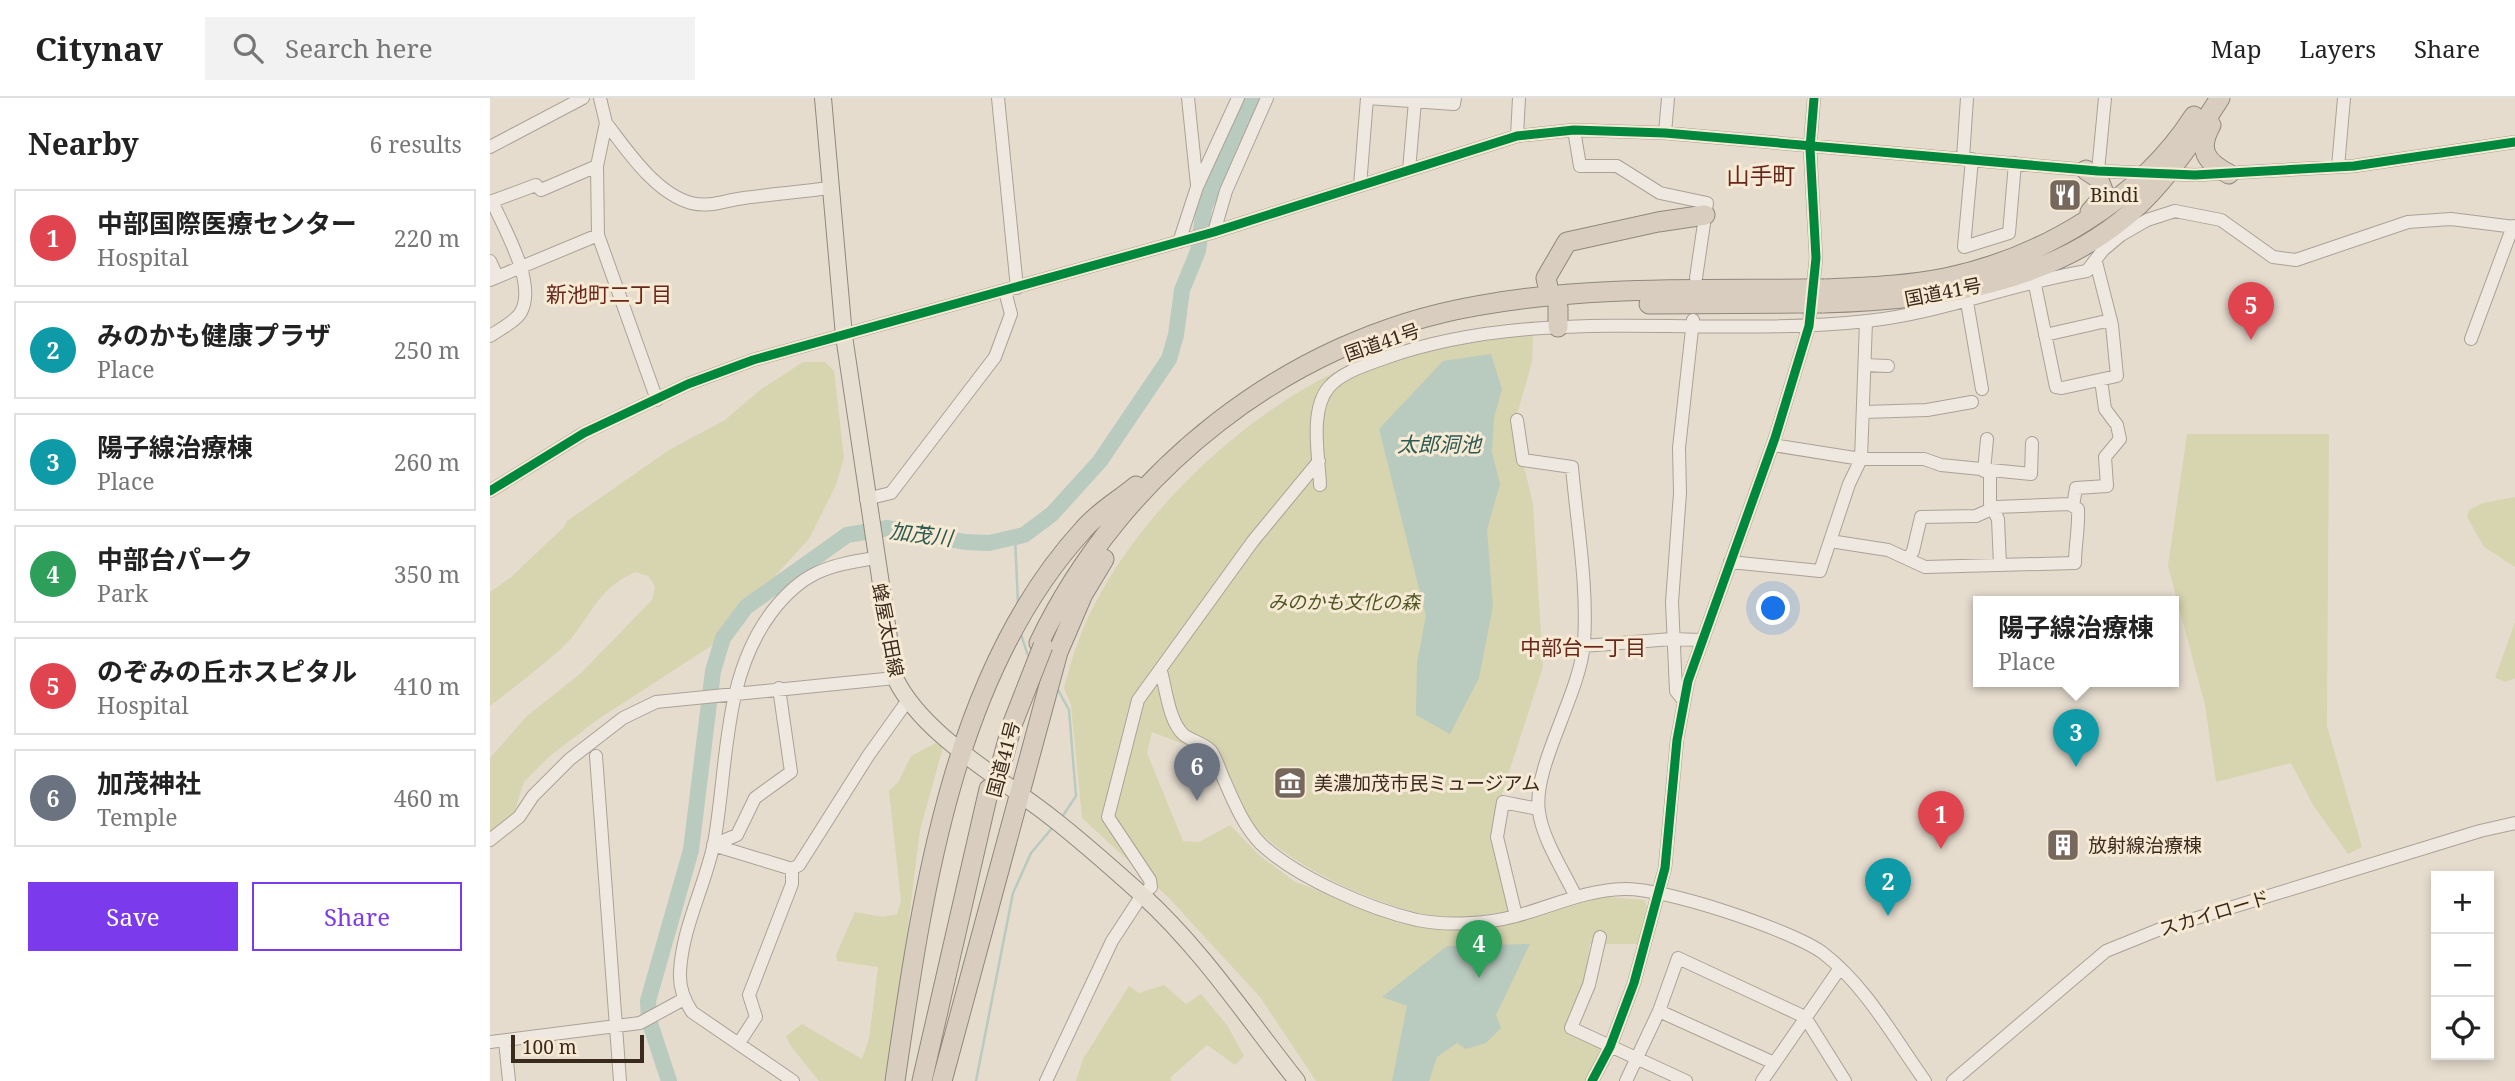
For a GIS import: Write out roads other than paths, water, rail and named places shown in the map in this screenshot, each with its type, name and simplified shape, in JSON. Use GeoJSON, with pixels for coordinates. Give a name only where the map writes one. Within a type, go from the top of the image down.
{"type":"FeatureCollection","features":[{"type":"Feature","properties":{"kind":"highway","name":"国道41号"},"geometry":{"type":"LineString","coordinates":[[1823,296],[1944,278],[1985,268],[2061,234],[2096,214],[2144,173],[2170,147],[2205,98]]}},
{"type":"Feature","properties":{"kind":"highway"},"geometry":{"type":"LineString","coordinates":[[2220,98],[2219,110],[2204,138],[2203,153],[2211,164],[2230,174]]}},
{"type":"Feature","properties":{"kind":"highway","name":"国道41号"},"geometry":{"type":"LineString","coordinates":[[925,1081],[991,790],[1041,644],[1063,598],[1100,542],[1130,505],[1184,449],[1220,420],[1286,377],[1358,342],[1416,320],[1474,306],[1554,301],[1823,296],[1904,308],[1997,281],[2067,254],[2119,222],[2166,174],[2220,98]]}},
{"type":"Feature","properties":{"kind":"highway"},"geometry":{"type":"LineString","coordinates":[[2061,234],[2102,201],[2102,185],[2092,170]]}},
{"type":"Feature","properties":{"kind":"highway"},"geometry":{"type":"LineString","coordinates":[[1558,327],[1554,301],[1546,278],[1567,242],[1658,222],[1705,215]]}},
{"type":"Feature","properties":{"kind":"highway","name":"国道41号"},"geometry":{"type":"LineString","coordinates":[[1041,644],[1075,587],[1117,528],[1163,477],[1205,440],[1257,402],[1347,353],[1420,328],[1554,301]]}},
{"type":"Feature","properties":{"kind":"highway"},"geometry":{"type":"LineString","coordinates":[[942,1081],[1054,667],[1093,575],[1139,511],[1205,440]]}},
{"type":"Feature","properties":{"kind":"highway"},"geometry":{"type":"LineString","coordinates":[[895,1081],[933,869],[961,749],[1010,634],[1033,595],[1092,520],[1184,449]]}},
{"type":"Feature","properties":{"kind":"main road","name":"蜂屋太田線"},"geometry":{"type":"LineString","coordinates":[[822,98],[844,336],[866,499],[895,678],[908,700],[961,749],[1056,821],[1142,895],[1211,970],[1297,1081]]}},
{"type":"Feature","properties":{"kind":"street"},"geometry":{"type":"LineString","coordinates":[[490,147],[583,98]]}},
{"type":"Feature","properties":{"kind":"street"},"geometry":{"type":"LineString","coordinates":[[600,98],[606,123],[597,166],[598,235],[657,400]]}},
{"type":"Feature","properties":{"kind":"street"},"geometry":{"type":"LineString","coordinates":[[866,499],[891,493],[986,371],[1003,338],[1011,314],[998,98]]}},
{"type":"Feature","properties":{"kind":"street"},"geometry":{"type":"LineString","coordinates":[[1188,98],[1197,187]]}},
{"type":"Feature","properties":{"kind":"street"},"geometry":{"type":"LineString","coordinates":[[1179,242],[1197,187],[1238,98]]}},
{"type":"Feature","properties":{"kind":"street"},"geometry":{"type":"LineString","coordinates":[[1214,232],[1226,191],[1267,98]]}},
{"type":"Feature","properties":{"kind":"street"},"geometry":{"type":"LineString","coordinates":[[1360,186],[1367,98],[1454,104],[1455,98]]}},
{"type":"Feature","properties":{"kind":"street"},"geometry":{"type":"LineString","coordinates":[[1517,136],[1519,98]]}},
{"type":"Feature","properties":{"kind":"street"},"geometry":{"type":"LineString","coordinates":[[1665,133],[1668,98]]}},
{"type":"Feature","properties":{"kind":"street"},"geometry":{"type":"LineString","coordinates":[[1592,1081],[1610,1047],[1634,984],[1658,892],[1668,849],[1683,700],[1773,445],[1809,326],[1816,258],[1810,148],[1814,98]]}},
{"type":"Feature","properties":{"kind":"street"},"geometry":{"type":"LineString","coordinates":[[1967,98],[1964,247],[2009,233],[2015,163]]}},
{"type":"Feature","properties":{"kind":"street"},"geometry":{"type":"LineString","coordinates":[[2092,170],[2105,98]]}},
{"type":"Feature","properties":{"kind":"street"},"geometry":{"type":"LineString","coordinates":[[2338,167],[2344,98]]}},
{"type":"Feature","properties":{"kind":"street"},"geometry":{"type":"LineString","coordinates":[[1409,170],[1415,101]]}},
{"type":"Feature","properties":{"kind":"street"},"geometry":{"type":"LineString","coordinates":[[606,123],[647,172],[672,193],[690,203],[710,205],[742,198],[829,188]]}},
{"type":"Feature","properties":{"kind":"street"},"geometry":{"type":"LineString","coordinates":[[1574,130],[1580,166],[1617,166],[1660,193],[1707,203],[1696,278]]}},
{"type":"Feature","properties":{"kind":"street"},"geometry":{"type":"LineString","coordinates":[[490,491],[584,433],[753,360],[1214,232],[1517,136],[1574,130],[1665,133],[1810,148],[2166,174],[2230,174],[2338,167],[2515,142]]}},
{"type":"Feature","properties":{"kind":"street"},"geometry":{"type":"LineString","coordinates":[[490,336],[520,313],[526,290],[520,267],[491,202],[536,185],[541,190],[597,166]]}},
{"type":"Feature","properties":{"kind":"street"},"geometry":{"type":"LineString","coordinates":[[1320,485],[1318,410],[1322,398],[1339,379],[1366,365],[1447,340],[1488,332],[1558,327],[1693,324],[1809,326],[1866,321],[1904,308],[1967,302],[2034,280],[2087,271],[2103,250],[2121,235],[2147,220],[2175,211],[2221,220],[2273,257],[2296,260],[2408,222],[2451,219],[2514,226],[2471,340]]}},
{"type":"Feature","properties":{"kind":"street"},"geometry":{"type":"LineString","coordinates":[[490,261],[494,278],[598,235]]}},
{"type":"Feature","properties":{"kind":"street"},"geometry":{"type":"LineString","coordinates":[[2034,280],[2056,387],[2118,376],[2111,320],[2096,262]]}},
{"type":"Feature","properties":{"kind":"street"},"geometry":{"type":"LineString","coordinates":[[1967,302],[1982,389]]}},
{"type":"Feature","properties":{"kind":"street"},"geometry":{"type":"LineString","coordinates":[[2045,335],[2111,320]]}},
{"type":"Feature","properties":{"kind":"street"},"geometry":{"type":"LineString","coordinates":[[1730,562],[1820,571],[1849,484],[1861,459],[1866,321]]}},
{"type":"Feature","properties":{"kind":"street"},"geometry":{"type":"LineString","coordinates":[[1683,700],[1676,691],[1672,639],[1680,493],[1679,448],[1693,324]]}},
{"type":"Feature","properties":{"kind":"street"},"geometry":{"type":"LineString","coordinates":[[1865,365],[1888,366]]}},
{"type":"Feature","properties":{"kind":"street"},"geometry":{"type":"LineString","coordinates":[[2073,506],[2076,488],[2107,486],[2105,457],[2120,439],[2117,425],[2105,409],[2101,380]]}},
{"type":"Feature","properties":{"kind":"street"},"geometry":{"type":"LineString","coordinates":[[1864,412],[1927,410],[1972,402]]}},
{"type":"Feature","properties":{"kind":"street"},"geometry":{"type":"LineString","coordinates":[[1517,420],[1523,460],[1572,467],[1585,604],[1583,646],[1567,710],[1538,787],[1538,808],[1545,832],[1575,895]]}},
{"type":"Feature","properties":{"kind":"street"},"geometry":{"type":"LineString","coordinates":[[1987,439],[1987,471],[1992,510],[1999,525],[2000,565]]}},
{"type":"Feature","properties":{"kind":"street"},"geometry":{"type":"LineString","coordinates":[[1773,445],[1861,459],[1924,458],[1941,465],[2031,474],[2032,443]]}},
{"type":"Feature","properties":{"kind":"street"},"geometry":{"type":"LineString","coordinates":[[1046,1081],[1112,941],[1142,895],[1152,887],[1108,817],[1138,700],[1253,541],[1319,461]]}},
{"type":"Feature","properties":{"kind":"street"},"geometry":{"type":"LineString","coordinates":[[1830,541],[1888,550],[1925,567],[2075,563],[2078,509],[2073,506],[1992,510],[1976,516],[1921,517],[1913,551],[1908,559]]}},
{"type":"Feature","properties":{"kind":"street"},"geometry":{"type":"LineString","coordinates":[[793,1081],[739,1043],[707,1025],[684,999],[680,972],[713,845],[729,693],[746,655],[770,615],[791,589],[814,571],[875,558]]}},
{"type":"Feature","properties":{"kind":"street"},"geometry":{"type":"LineString","coordinates":[[1583,646],[1672,639],[1703,640]]}},
{"type":"Feature","properties":{"kind":"street"},"geometry":{"type":"LineString","coordinates":[[1161,671],[1177,726],[1184,734],[1211,750],[1235,806],[1259,842],[1283,862],[1344,893],[1417,920],[1470,922],[1516,916],[1575,895],[1626,889],[1658,892],[1786,933],[1807,942],[1840,968],[1868,1001],[1925,1081]]}},
{"type":"Feature","properties":{"kind":"street"},"geometry":{"type":"LineString","coordinates":[[490,840],[519,817],[533,796],[570,759],[623,718],[656,702],[895,678]]}},
{"type":"Feature","properties":{"kind":"street"},"geometry":{"type":"LineString","coordinates":[[713,845],[737,835],[755,798],[791,772],[779,688]]}},
{"type":"Feature","properties":{"kind":"street"},"geometry":{"type":"LineString","coordinates":[[713,845],[792,869],[799,865],[867,756],[908,700]]}},
{"type":"Feature","properties":{"kind":"street"},"geometry":{"type":"LineString","coordinates":[[596,756],[620,1081]]}},
{"type":"Feature","properties":{"kind":"street"},"geometry":{"type":"LineString","coordinates":[[1516,916],[1497,837],[1503,802],[1538,808]]}},
{"type":"Feature","properties":{"kind":"street","name":"スカイロード"},"geometry":{"type":"LineString","coordinates":[[1953,1081],[2106,951],[2158,930],[2480,831],[2515,823]]}},
{"type":"Feature","properties":{"kind":"street"},"geometry":{"type":"LineString","coordinates":[[739,1043],[756,1017],[749,995],[792,884],[792,869]]}},
{"type":"Feature","properties":{"kind":"street"},"geometry":{"type":"LineString","coordinates":[[1600,937],[1589,985],[1571,1028],[1686,1081]]}},
{"type":"Feature","properties":{"kind":"street"},"geometry":{"type":"LineString","coordinates":[[1626,1081],[1660,1011],[1678,958],[1805,1017],[1844,1081]]}},
{"type":"Feature","properties":{"kind":"street"},"geometry":{"type":"LineString","coordinates":[[1762,1081],[1840,968]]}},
{"type":"Feature","properties":{"kind":"street"},"geometry":{"type":"LineString","coordinates":[[490,1042],[640,1023],[684,999]]}},
{"type":"Feature","properties":{"kind":"street"},"geometry":{"type":"LineString","coordinates":[[1660,1011],[1774,1063]]}},
{"type":"Feature","properties":{"kind":"street"},"geometry":{"type":"LineString","coordinates":[[505,1041],[509,1081]]}},
{"type":"Feature","properties":{"kind":"water","name":"太郎洞池"},"geometry":{"type":"Polygon","coordinates":[[[1491,354],[1502,389],[1494,418],[1492,452],[1500,484],[1487,530],[1493,606],[1479,678],[1450,734],[1416,715],[1417,663],[1426,616],[1379,429],[1443,361],[1491,354]]]}},
{"type":"Feature","properties":{"kind":"water"},"geometry":{"type":"Polygon","coordinates":[[[1530,944],[1496,1015],[1501,1028],[1486,1043],[1466,1049],[1457,1043],[1437,1057],[1429,1081],[1392,1081],[1407,1006],[1382,997],[1447,946],[1530,944]]]}},
{"type":"Feature","properties":{"kind":"waterway","name":"加茂川"},"geometry":{"type":"LineString","coordinates":[[669,1081],[649,1020],[648,1001],[691,850],[713,671],[723,638],[746,607],[847,535],[888,528],[965,542],[989,543],[1024,535],[1052,514],[1100,461],[1169,359],[1176,335],[1182,290],[1198,251],[1204,208],[1253,98]]}},
{"type":"Feature","properties":{"kind":"waterway"},"geometry":{"type":"LineString","coordinates":[[1015,537],[1018,604]]}},
{"type":"Feature","properties":{"kind":"waterway"},"geometry":{"type":"LineString","coordinates":[[1021,635],[1030,661]]}},
{"type":"Feature","properties":{"kind":"waterway"},"geometry":{"type":"LineString","coordinates":[[1057,688],[1069,710],[1076,796],[1062,817]]}},
{"type":"Feature","properties":{"kind":"waterway"},"geometry":{"type":"LineString","coordinates":[[976,1081],[1013,893],[1031,853],[1053,827]]}},
{"type":"Feature","properties":{"kind":"place","name":"Bindi"},"geometry":{"type":"Point","coordinates":[2065,195]}},
{"type":"Feature","properties":{"kind":"place","name":"のぞみの丘ホスピタル"},"geometry":{"type":"Point","coordinates":[2251,340]}},
{"type":"Feature","properties":{"kind":"place","name":"陽子線治療棟"},"geometry":{"type":"Point","coordinates":[2076,767]}},
{"type":"Feature","properties":{"kind":"place","name":"美濃加茂市民ミュージアム"},"geometry":{"type":"Point","coordinates":[1290,783]}},
{"type":"Feature","properties":{"kind":"place","name":"加茂神社"},"geometry":{"type":"Point","coordinates":[1197,801]}},
{"type":"Feature","properties":{"kind":"place","name":"放射線治療棟"},"geometry":{"type":"Point","coordinates":[2063,845]}},
{"type":"Feature","properties":{"kind":"place","name":"中部国際医療センター"},"geometry":{"type":"Point","coordinates":[1941,849]}},
{"type":"Feature","properties":{"kind":"place","name":"みのかも健康プラザ"},"geometry":{"type":"Point","coordinates":[1888,916]}},
{"type":"Feature","properties":{"kind":"place","name":"中部台パーク"},"geometry":{"type":"Point","coordinates":[1479,978]}},
{"type":"Feature","properties":{"kind":"district","name":"山手町"},"geometry":{"type":"Point","coordinates":[1761,175]}},
{"type":"Feature","properties":{"kind":"district","name":"新池町二丁目"},"geometry":{"type":"Point","coordinates":[609,294]}},
{"type":"Feature","properties":{"kind":"district","name":"中部台一丁目"},"geometry":{"type":"Point","coordinates":[1583,647]}},
{"type":"Feature","properties":{"kind":"park label","name":"みのかも文化の森"},"geometry":{"type":"Point","coordinates":[1344,602]}}]}
